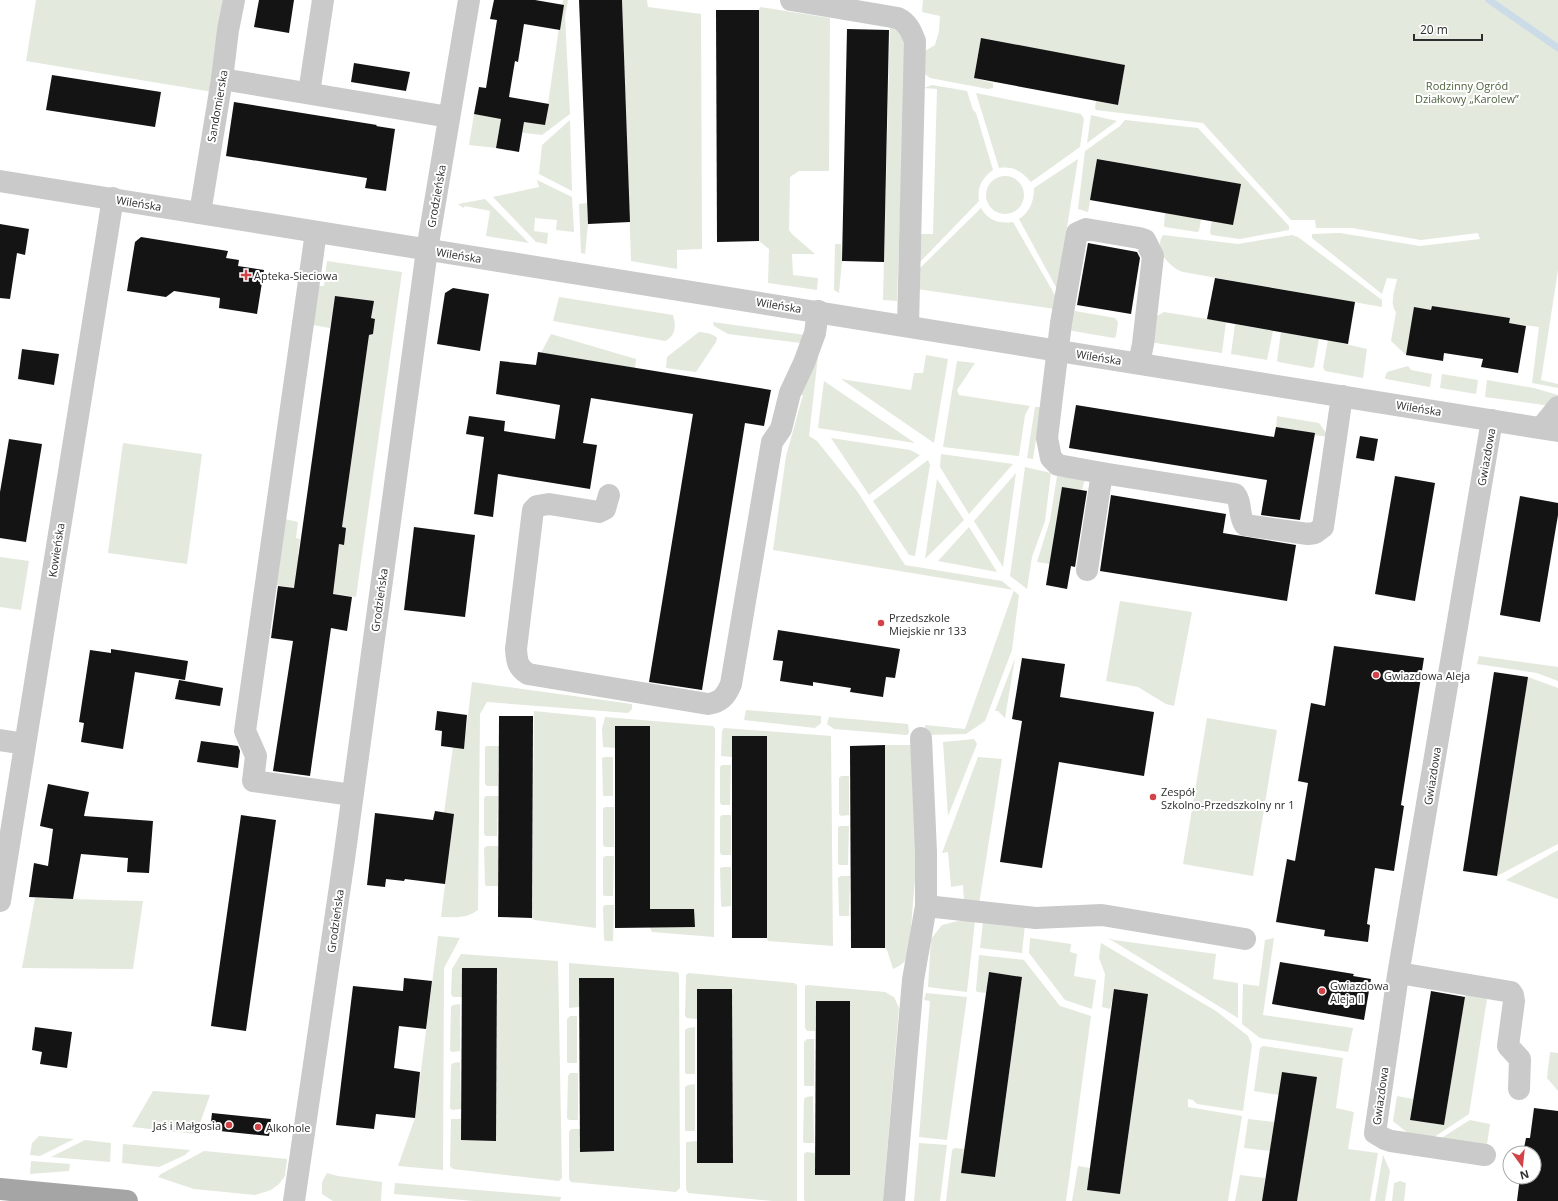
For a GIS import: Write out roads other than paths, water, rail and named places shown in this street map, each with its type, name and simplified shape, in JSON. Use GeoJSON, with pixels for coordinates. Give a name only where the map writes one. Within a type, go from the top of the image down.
{"type":"FeatureCollection","features":[{"type":"Feature","properties":{"kind":"main road"},"geometry":{"type":"LineString","coordinates":[[0,1188],[127,1201]]}},
{"type":"Feature","properties":{"kind":"street","name":"Sandomierska"},"geometry":{"type":"LineString","coordinates":[[200,213],[234,0]]}},
{"type":"Feature","properties":{"kind":"street"},"geometry":{"type":"LineString","coordinates":[[309,93],[323,0]]}},
{"type":"Feature","properties":{"kind":"street","name":"Grodzieńska"},"geometry":{"type":"LineString","coordinates":[[294,1201],[352,795],[426,250],[469,0]]}},
{"type":"Feature","properties":{"kind":"street"},"geometry":{"type":"LineString","coordinates":[[791,0],[898,18],[904,21],[912,33],[915,41],[908,326]]}},
{"type":"Feature","properties":{"kind":"street"},"geometry":{"type":"LineString","coordinates":[[222,79],[449,117]]}},
{"type":"Feature","properties":{"kind":"street","name":"Wileńska"},"geometry":{"type":"LineString","coordinates":[[0,181],[1550,430]]}},
{"type":"Feature","properties":{"kind":"street","name":"Kowieńska"},"geometry":{"type":"LineString","coordinates":[[0,901],[113,198]]}},
{"type":"Feature","properties":{"kind":"street"},"geometry":{"type":"LineString","coordinates":[[1139,363],[1153,256],[1151,249],[1145,240],[1086,229],[1077,233],[1057,350],[1047,438],[1051,458],[1058,465],[1235,494],[1242,521],[1245,525],[1308,534],[1315,533],[1323,527],[1342,396]]}},
{"type":"Feature","properties":{"kind":"street"},"geometry":{"type":"LineString","coordinates":[[316,232],[245,731],[256,756],[253,781],[352,795]]}},
{"type":"Feature","properties":{"kind":"street"},"geometry":{"type":"LineString","coordinates":[[609,495],[605,509],[599,512],[549,504],[537,506],[533,510],[516,649],[518,665],[521,670],[528,674],[708,704],[723,699],[731,684],[772,442],[781,429],[790,393],[804,363],[815,332],[818,312]]}},
{"type":"Feature","properties":{"kind":"street"},"geometry":{"type":"LineString","coordinates":[[1550,430],[1558,407]]}},
{"type":"Feature","properties":{"kind":"street","name":"Gwiazdowa"},"geometry":{"type":"LineString","coordinates":[[1485,1155],[1391,1141],[1375,1133],[1399,972],[1492,420]]}},
{"type":"Feature","properties":{"kind":"street"},"geometry":{"type":"LineString","coordinates":[[1087,570],[1102,473]]}},
{"type":"Feature","properties":{"kind":"street"},"geometry":{"type":"LineString","coordinates":[[894,1201],[913,980],[926,906],[926,852],[921,738]]}},
{"type":"Feature","properties":{"kind":"street"},"geometry":{"type":"LineString","coordinates":[[0,740],[25,744]]}},
{"type":"Feature","properties":{"kind":"street"},"geometry":{"type":"LineString","coordinates":[[926,906],[1036,918],[1102,915],[1245,939]]}},
{"type":"Feature","properties":{"kind":"street"},"geometry":{"type":"LineString","coordinates":[[1399,972],[1511,992],[1514,1001],[1508,1046],[1520,1059],[1519,1088]]}},
{"type":"Feature","properties":{"kind":"waterway"},"geometry":{"type":"LineString","coordinates":[[1489,0],[1558,48]]}},
{"type":"Feature","properties":{"kind":"place","name":"Apteka-Sieciowa"},"geometry":{"type":"Point","coordinates":[246,275]}},
{"type":"Feature","properties":{"kind":"place","name":"Przedszkole Miejskie nr 133"},"geometry":{"type":"Point","coordinates":[881,623]}},
{"type":"Feature","properties":{"kind":"place","name":"Gwiazdowa Aleja"},"geometry":{"type":"Point","coordinates":[1376,675]}},
{"type":"Feature","properties":{"kind":"place","name":"Zespół Szkolno-Przedszkolny nr 1"},"geometry":{"type":"Point","coordinates":[1153,797]}},
{"type":"Feature","properties":{"kind":"place","name":"Gwiazdowa Aleja II"},"geometry":{"type":"Point","coordinates":[1322,991]}},
{"type":"Feature","properties":{"kind":"place","name":"Jaś i Małgosia"},"geometry":{"type":"Point","coordinates":[229,1125]}},
{"type":"Feature","properties":{"kind":"place","name":"Alkohole"},"geometry":{"type":"Point","coordinates":[258,1127]}},
{"type":"Feature","properties":{"kind":"park label","name":"Rodzinny Ogród Działkowy „Karolew”"},"geometry":{"type":"Point","coordinates":[1467,91]}}]}
